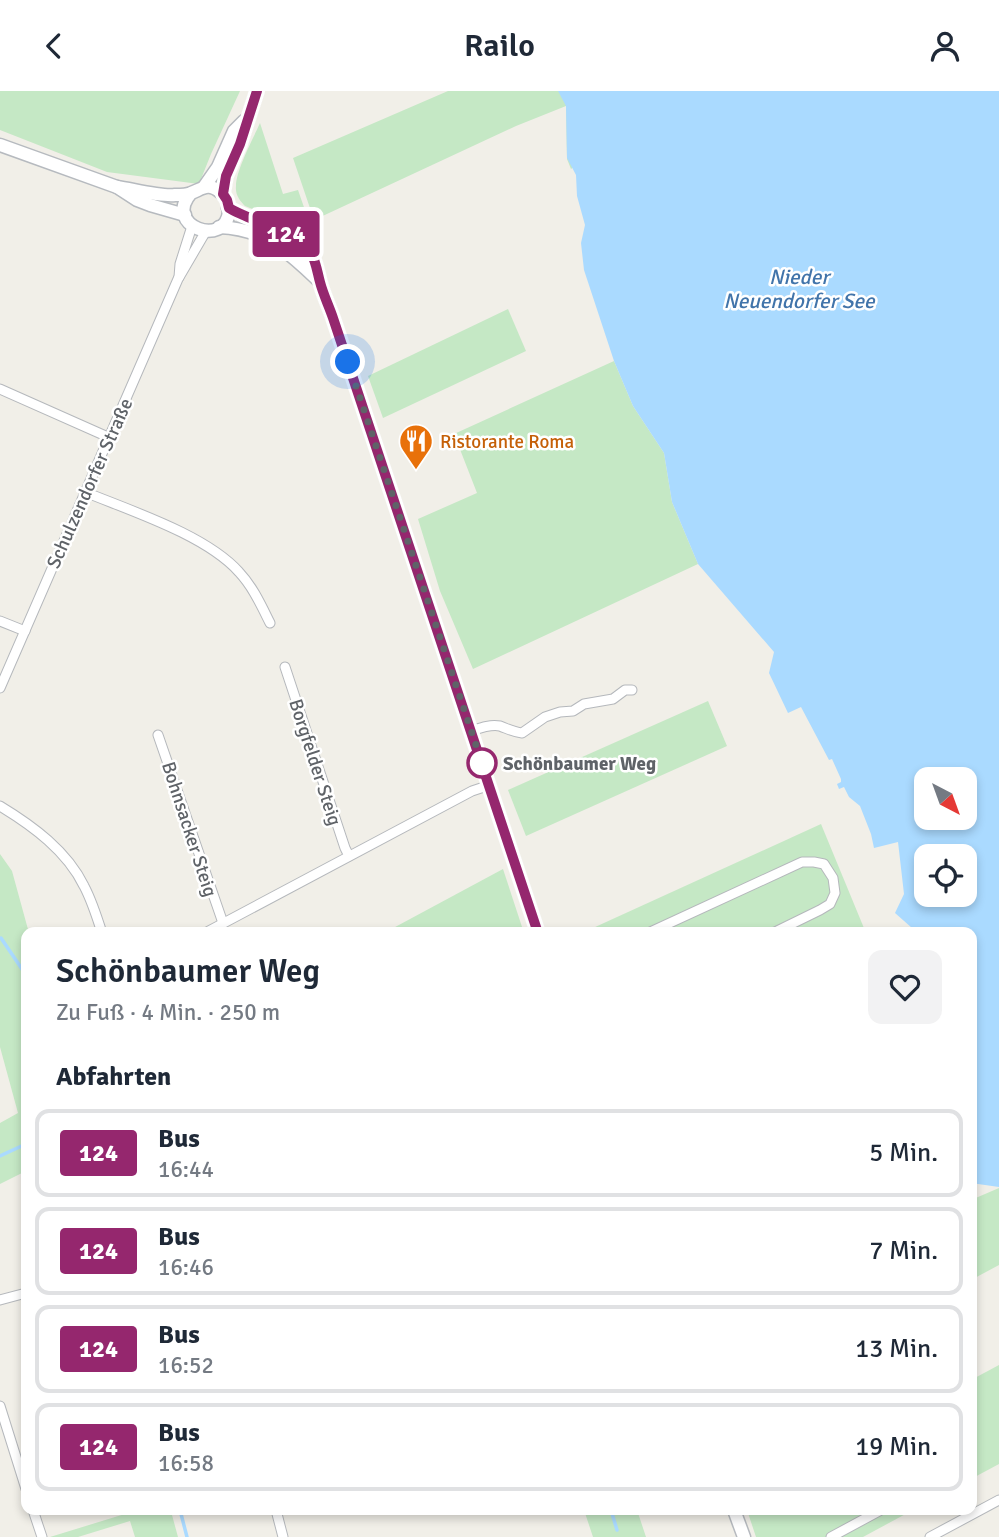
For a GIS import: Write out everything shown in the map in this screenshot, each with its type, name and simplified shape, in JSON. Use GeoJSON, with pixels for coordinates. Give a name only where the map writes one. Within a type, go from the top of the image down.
{"type":"FeatureCollection","features":[{"type":"Feature","properties":{"kind":"main road"},"geometry":{"type":"LineString","coordinates":[[223,194],[226,176],[240,144],[257,91]]}},
{"type":"Feature","properties":{"kind":"main road"},"geometry":{"type":"LineString","coordinates":[[204,187],[218,167],[234,131],[247,118]]}},
{"type":"Feature","properties":{"kind":"main road"},"geometry":{"type":"LineString","coordinates":[[0,145],[117,187],[171,196],[191,193],[204,187],[213,188],[223,194],[229,208],[226,220],[214,230],[206,231],[117,187]]}},
{"type":"Feature","properties":{"kind":"main road"},"geometry":{"type":"LineString","coordinates":[[188,220],[185,205],[191,193]]}},
{"type":"Feature","properties":{"kind":"main road"},"geometry":{"type":"LineString","coordinates":[[229,208],[295,238],[311,253],[317,265],[320,282],[536,927]]}},
{"type":"Feature","properties":{"kind":"main road"},"geometry":{"type":"LineString","coordinates":[[219,227],[240,228],[275,243],[320,282]]}},
{"type":"Feature","properties":{"kind":"main road"},"geometry":{"type":"LineString","coordinates":[[736,1515],[744,1537]]}},
{"type":"Feature","properties":{"kind":"street","name":"Schulzendorfer Straße"},"geometry":{"type":"LineString","coordinates":[[178,279],[188,220]]}},
{"type":"Feature","properties":{"kind":"street","name":"Schulzendorfer Straße"},"geometry":{"type":"LineString","coordinates":[[0,688],[178,279],[206,231]]}},
{"type":"Feature","properties":{"kind":"street"},"geometry":{"type":"LineString","coordinates":[[0,389],[108,437]]}},
{"type":"Feature","properties":{"kind":"street"},"geometry":{"type":"LineString","coordinates":[[85,492],[156,521],[213,549],[248,583],[270,623]]}},
{"type":"Feature","properties":{"kind":"street"},"geometry":{"type":"LineString","coordinates":[[0,621],[25,631]]}},
{"type":"Feature","properties":{"kind":"street","name":"Borgfelder Steig"},"geometry":{"type":"LineString","coordinates":[[285,667],[349,856]]}},
{"type":"Feature","properties":{"kind":"street"},"geometry":{"type":"LineString","coordinates":[[471,731],[485,726],[499,726],[522,733],[545,717],[573,711],[584,704],[613,699],[625,690],[632,690]]}},
{"type":"Feature","properties":{"kind":"street","name":"Bohnsacker Steig"},"geometry":{"type":"LineString","coordinates":[[158,735],[223,923]]}},
{"type":"Feature","properties":{"kind":"street"},"geometry":{"type":"LineString","coordinates":[[216,927],[471,791],[490,785]]}},
{"type":"Feature","properties":{"kind":"street"},"geometry":{"type":"LineString","coordinates":[[0,806],[41,835],[71,866],[85,886],[100,927]]}},
{"type":"Feature","properties":{"kind":"street"},"geometry":{"type":"LineString","coordinates":[[661,927],[802,862],[824,864],[833,878],[835,893],[830,904],[785,927]]}},
{"type":"Feature","properties":{"kind":"street"},"geometry":{"type":"LineString","coordinates":[[0,1300],[21,1294]]}},
{"type":"Feature","properties":{"kind":"street"},"geometry":{"type":"LineString","coordinates":[[0,1406],[21,1473]]}},
{"type":"Feature","properties":{"kind":"street"},"geometry":{"type":"LineString","coordinates":[[977,1512],[999,1500]]}},
{"type":"Feature","properties":{"kind":"street"},"geometry":{"type":"LineString","coordinates":[[35,1515],[42,1537]]}},
{"type":"Feature","properties":{"kind":"street"},"geometry":{"type":"LineString","coordinates":[[277,1515],[283,1537]]}},
{"type":"Feature","properties":{"kind":"street"},"geometry":{"type":"LineString","coordinates":[[831,1537],[871,1515]]}},
{"type":"Feature","properties":{"kind":"street"},"geometry":{"type":"LineString","coordinates":[[930,1537],[971,1515]]}},
{"type":"Feature","properties":{"kind":"green space"},"geometry":{"type":"Polygon","coordinates":[[[0,91],[240,91],[199,184],[107,172],[0,130],[0,91]]]}},
{"type":"Feature","properties":{"kind":"green space"},"geometry":{"type":"Polygon","coordinates":[[[448,91],[579,91],[591,153],[571,169],[567,159],[566,106],[516,126],[314,220],[293,158],[448,91]]]}},
{"type":"Feature","properties":{"kind":"green space"},"geometry":{"type":"Polygon","coordinates":[[[260,123],[283,194],[298,190],[313,237],[245,206],[238,197],[236,189],[239,172],[260,123]]]}},
{"type":"Feature","properties":{"kind":"green space"},"geometry":{"type":"Polygon","coordinates":[[[508,309],[526,351],[383,418],[368,376],[508,309]]]}},
{"type":"Feature","properties":{"kind":"green space"},"geometry":{"type":"Polygon","coordinates":[[[614,361],[633,406],[664,453],[672,502],[698,564],[473,669],[440,591],[418,519],[477,493],[454,434],[614,361]]]}},
{"type":"Feature","properties":{"kind":"green space"},"geometry":{"type":"Polygon","coordinates":[[[708,701],[727,746],[526,836],[508,790],[708,701]]]}},
{"type":"Feature","properties":{"kind":"green space"},"geometry":{"type":"Polygon","coordinates":[[[821,824],[864,927],[595,927],[821,824]]]}},
{"type":"Feature","properties":{"kind":"green space"},"geometry":{"type":"Polygon","coordinates":[[[0,854],[12,871],[27,927],[21,927],[21,1174],[0,1184],[0,1123],[18,1113],[0,1047],[0,854]]]}},
{"type":"Feature","properties":{"kind":"green space"},"geometry":{"type":"Polygon","coordinates":[[[503,869],[522,927],[395,927],[503,869]]]}},
{"type":"Feature","properties":{"kind":"green space"},"geometry":{"type":"Polygon","coordinates":[[[999,1188],[999,1265],[977,1277],[977,1197],[999,1188]]]}},
{"type":"Feature","properties":{"kind":"green space"},"geometry":{"type":"Polygon","coordinates":[[[999,1365],[999,1464],[977,1476],[977,1377],[999,1365]]]}},
{"type":"Feature","properties":{"kind":"green space"},"geometry":{"type":"Polygon","coordinates":[[[122,1515],[172,1515],[178,1537],[135,1537],[130,1521],[78,1537],[50,1537],[122,1515]]]}},
{"type":"Feature","properties":{"kind":"green space"},"geometry":{"type":"Polygon","coordinates":[[[586,1515],[639,1515],[646,1537],[593,1537],[586,1515]]]}},
{"type":"Feature","properties":{"kind":"green space"},"geometry":{"type":"Polygon","coordinates":[[[749,1515],[904,1515],[863,1537],[756,1537],[749,1515]]]}},
{"type":"Feature","properties":{"kind":"water","name":"Nieder Neuendorfer See"},"geometry":{"type":"Polygon","coordinates":[[[558,91],[999,91],[999,1187],[977,1184],[977,927],[911,927],[895,913],[904,894],[898,842],[874,848],[860,806],[849,797],[844,787],[839,789],[837,784],[841,779],[832,759],[829,760],[801,707],[788,713],[769,673],[774,652],[698,564],[672,502],[664,453],[633,406],[614,361],[584,270],[581,243],[585,225],[577,196],[576,175],[567,158],[566,106],[558,91]]]}},
{"type":"Feature","properties":{"kind":"waterway"},"geometry":{"type":"LineString","coordinates":[[1,938],[21,968]]}},
{"type":"Feature","properties":{"kind":"waterway"},"geometry":{"type":"LineString","coordinates":[[0,1156],[21,1146]]}},
{"type":"Feature","properties":{"kind":"waterway"},"geometry":{"type":"LineString","coordinates":[[181,1515],[187,1537]]}},
{"type":"Feature","properties":{"kind":"waterway"},"geometry":{"type":"LineString","coordinates":[[612,1515],[617,1530]]}},
{"type":"Feature","properties":{"kind":"bus line","name":"124"},"geometry":{"type":"LineString","coordinates":[[257,91],[240,144],[226,176],[223,194],[229,208],[295,238],[311,253],[317,265],[320,282],[536,927]]}},
{"type":"Feature","properties":{"kind":"place","name":"Ristorante Roma"},"geometry":{"type":"Point","coordinates":[416,471]}},
{"type":"Feature","properties":{"kind":"place","name":"Schönbaumer Weg"},"geometry":{"type":"Point","coordinates":[482,763]}},
{"type":"Feature","properties":{"kind":"route"},"geometry":{"type":"LineString","coordinates":[[348,362],[482,763]]}}]}
